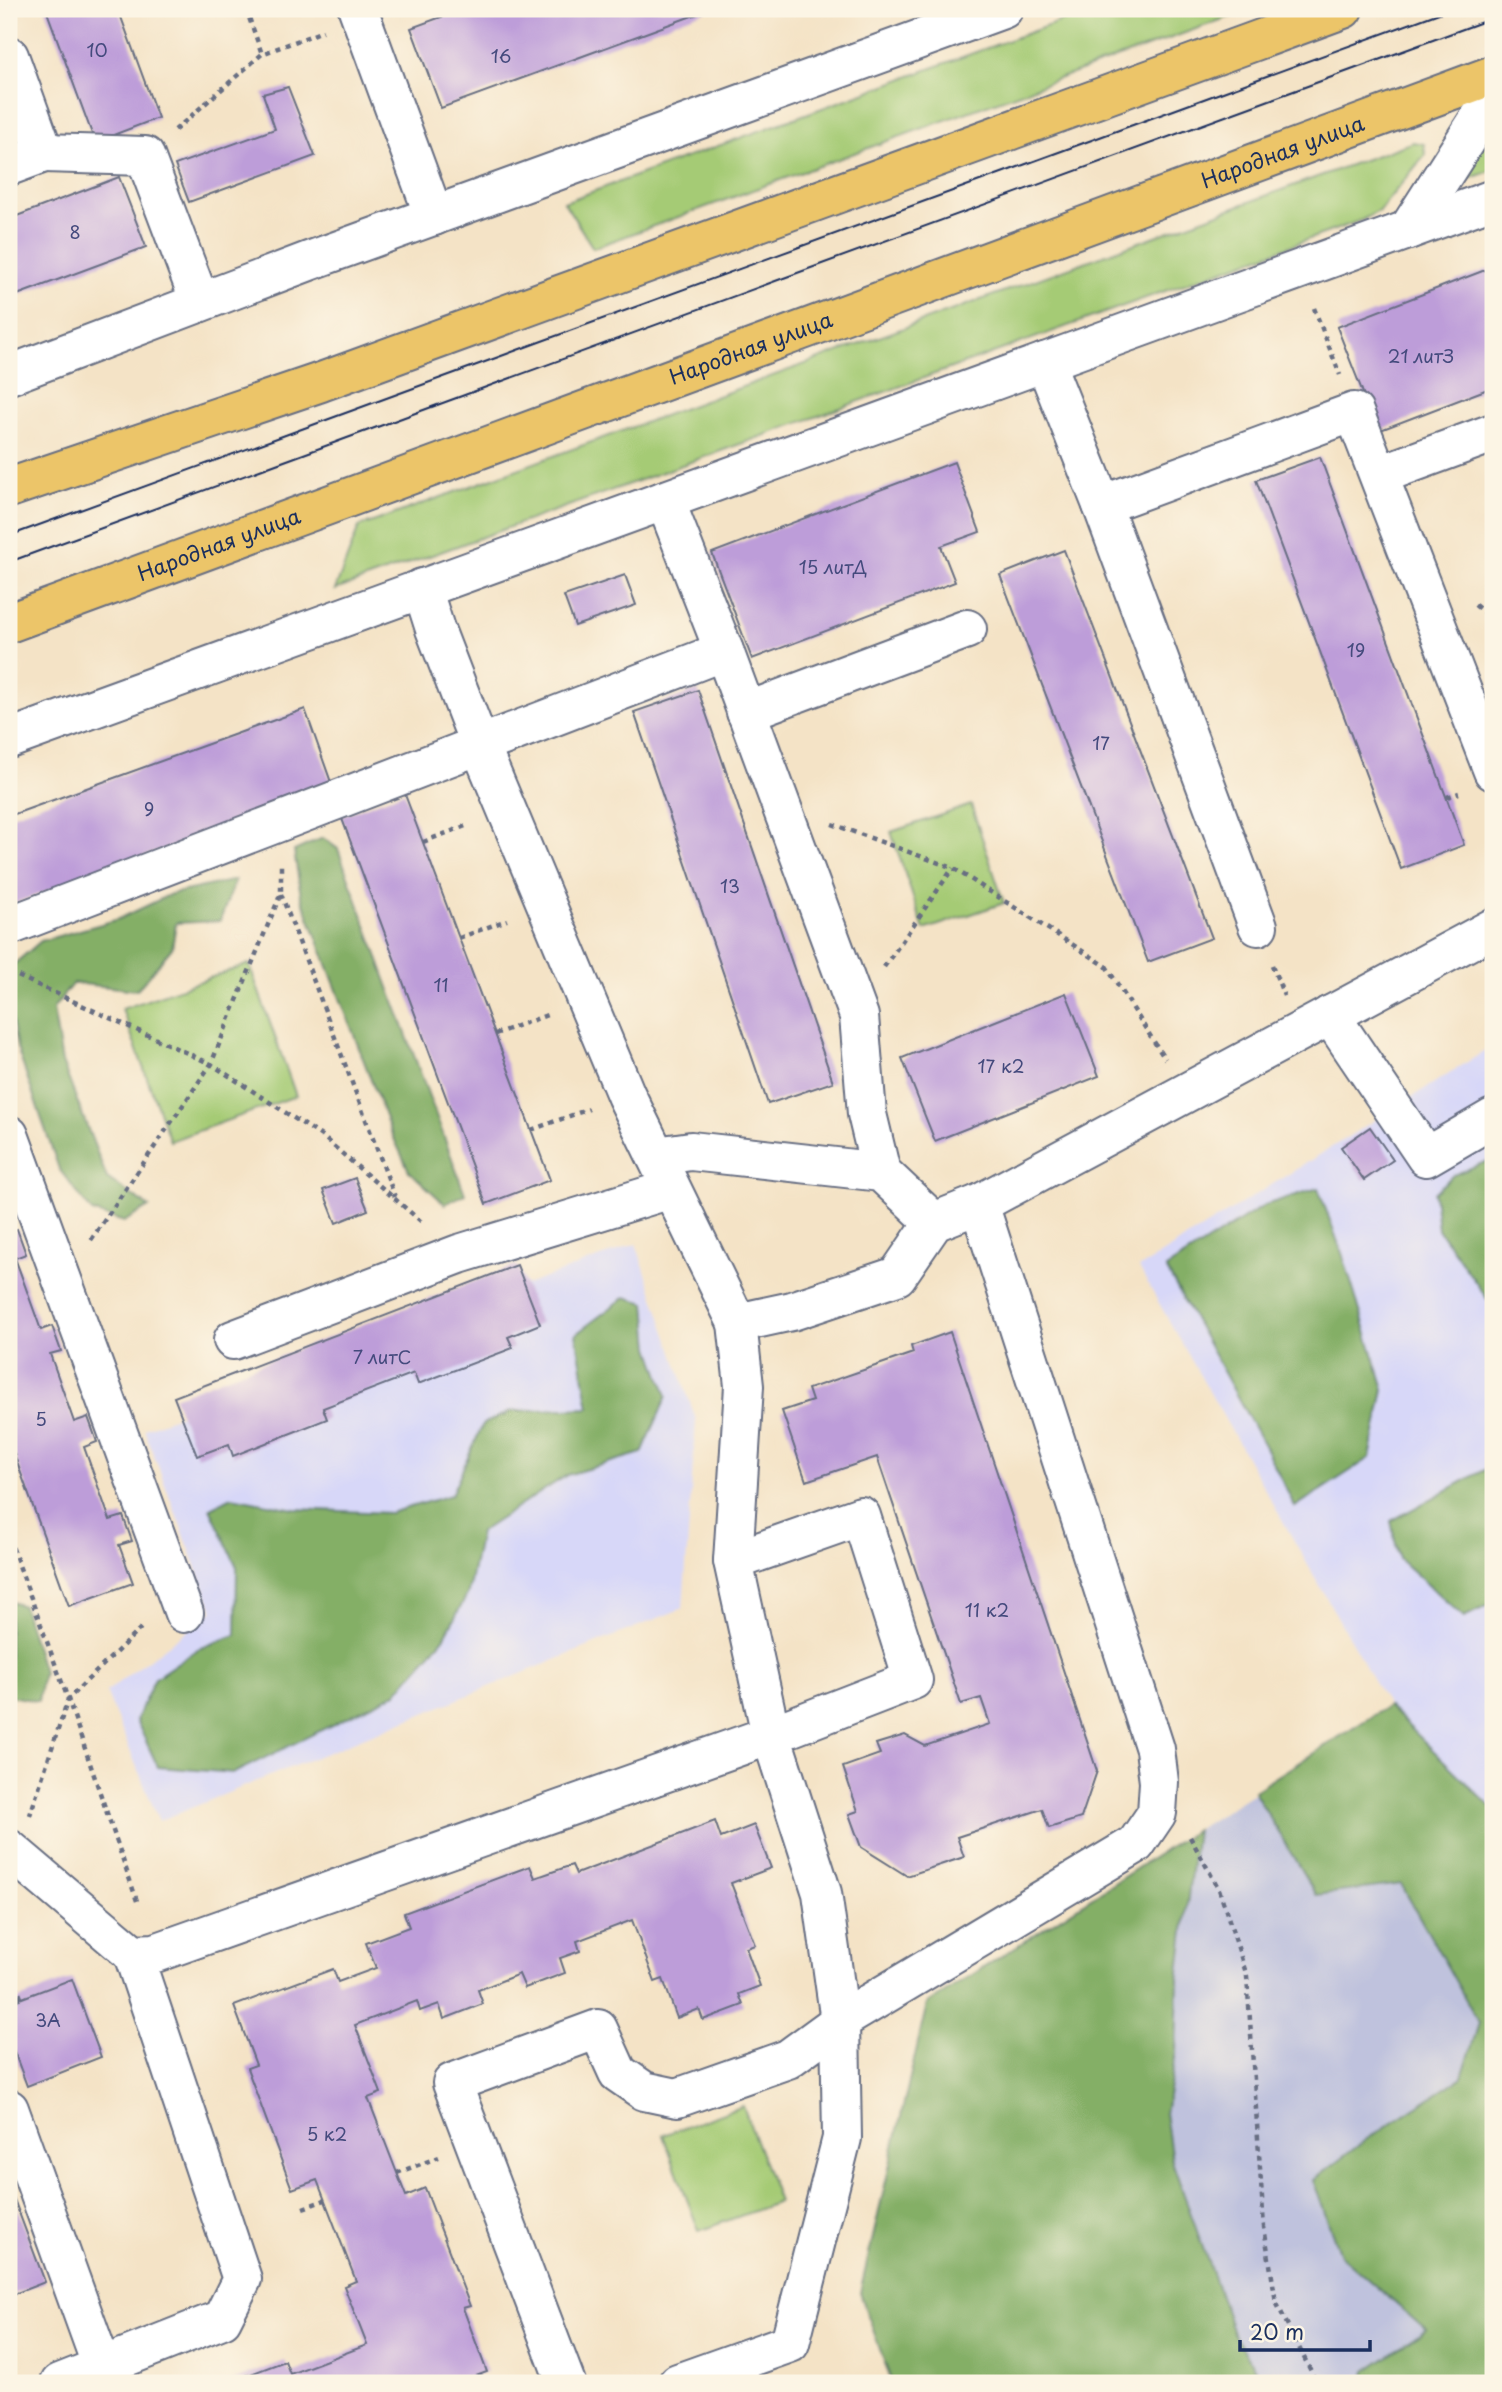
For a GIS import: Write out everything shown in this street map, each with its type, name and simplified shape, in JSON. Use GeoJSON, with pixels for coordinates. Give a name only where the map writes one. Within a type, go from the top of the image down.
{"type":"FeatureCollection","features":[{"type":"Feature","properties":{"kind":"main road"},"geometry":{"type":"LineString","coordinates":[[9,488],[321,382],[1343,9]]}},
{"type":"Feature","properties":{"kind":"main road","name":"Народная улица"},"geometry":{"type":"LineString","coordinates":[[9,623],[1493,75]]}},
{"type":"Feature","properties":{"kind":"street"},"geometry":{"type":"LineString","coordinates":[[9,375],[200,302],[1003,9]]}},
{"type":"Feature","properties":{"kind":"street"},"geometry":{"type":"LineString","coordinates":[[359,13],[434,216]]}},
{"type":"Feature","properties":{"kind":"street"},"geometry":{"type":"LineString","coordinates":[[9,56],[44,153]]}},
{"type":"Feature","properties":{"kind":"street"},"geometry":{"type":"LineString","coordinates":[[1408,230],[1493,97]]}},
{"type":"Feature","properties":{"kind":"street"},"geometry":{"type":"LineString","coordinates":[[9,166],[44,153],[145,156],[200,302]]}},
{"type":"Feature","properties":{"kind":"street"},"geometry":{"type":"LineString","coordinates":[[9,739],[1493,198]]}},
{"type":"Feature","properties":{"kind":"street"},"geometry":{"type":"LineString","coordinates":[[1045,362],[1102,505],[1258,926]]}},
{"type":"Feature","properties":{"kind":"street"},"geometry":{"type":"LineString","coordinates":[[1102,505],[1354,412],[1493,771]]}},
{"type":"Feature","properties":{"kind":"street"},"geometry":{"type":"LineString","coordinates":[[1379,475],[1493,433]]}},
{"type":"Feature","properties":{"kind":"street"},"geometry":{"type":"LineString","coordinates":[[666,500],[859,1016],[867,1114],[881,1172],[934,1222]]}},
{"type":"Feature","properties":{"kind":"street"},"geometry":{"type":"LineString","coordinates":[[422,588],[435,629],[481,746],[626,1095],[737,1323],[744,1386],[733,1561],[771,1735],[822,1893],[840,2021],[842,2138],[790,2343],[678,2383]]}},
{"type":"Feature","properties":{"kind":"street"},"geometry":{"type":"LineString","coordinates":[[746,712],[967,629]]}},
{"type":"Feature","properties":{"kind":"street"},"geometry":{"type":"LineString","coordinates":[[9,926],[724,651]]}},
{"type":"Feature","properties":{"kind":"street"},"geometry":{"type":"LineString","coordinates":[[737,1323],[792,1311],[897,1276],[934,1222],[979,1204],[1493,928]]}},
{"type":"Feature","properties":{"kind":"street"},"geometry":{"type":"LineString","coordinates":[[1330,1015],[1426,1157],[1493,1118]]}},
{"type":"Feature","properties":{"kind":"street"},"geometry":{"type":"LineString","coordinates":[[9,1135],[180,1602]]}},
{"type":"Feature","properties":{"kind":"street"},"geometry":{"type":"LineString","coordinates":[[233,1340],[664,1172],[691,1151],[881,1172]]}},
{"type":"Feature","properties":{"kind":"street"},"geometry":{"type":"LineString","coordinates":[[566,2383],[452,2083],[598,2029],[618,2073],[643,2091],[677,2098],[788,2059],[840,2021],[1136,1844],[1157,1813],[1159,1782],[1155,1749],[979,1204]]}},
{"type":"Feature","properties":{"kind":"street"},"geometry":{"type":"LineString","coordinates":[[144,1953],[771,1735],[912,1680],[861,1517],[733,1561]]}},
{"type":"Feature","properties":{"kind":"street"},"geometry":{"type":"LineString","coordinates":[[13,1853],[144,1953],[242,2279],[222,2319],[60,2383]]}},
{"type":"Feature","properties":{"kind":"street"},"geometry":{"type":"LineString","coordinates":[[9,2109],[102,2367]]}},
{"type":"Feature","properties":{"kind":"path"},"geometry":{"type":"LineString","coordinates":[[246,9],[262,54]]}},
{"type":"Feature","properties":{"kind":"path"},"geometry":{"type":"LineString","coordinates":[[145,156],[262,54],[359,13]]}},
{"type":"Feature","properties":{"kind":"path"},"geometry":{"type":"LineString","coordinates":[[1313,307],[1354,412]]}},
{"type":"Feature","properties":{"kind":"path"},"geometry":{"type":"LineString","coordinates":[[781,806],[953,868],[1106,966],[1186,1093]]}},
{"type":"Feature","properties":{"kind":"path"},"geometry":{"type":"LineString","coordinates":[[282,822],[281,893],[396,1200]]}},
{"type":"Feature","properties":{"kind":"path"},"geometry":{"type":"LineString","coordinates":[[856,1008],[953,868]]}},
{"type":"Feature","properties":{"kind":"path"},"geometry":{"type":"LineString","coordinates":[[63,1282],[211,1063],[281,893]]}},
{"type":"Feature","properties":{"kind":"path"},"geometry":{"type":"LineString","coordinates":[[459,938],[547,905]]}},
{"type":"Feature","properties":{"kind":"path"},"geometry":{"type":"LineString","coordinates":[[1258,926],[1288,1008]]}},
{"type":"Feature","properties":{"kind":"path"},"geometry":{"type":"LineString","coordinates":[[9,972],[211,1063],[323,1137],[459,1254]]}},
{"type":"Feature","properties":{"kind":"path"},"geometry":{"type":"LineString","coordinates":[[495,1034],[587,1001]]}},
{"type":"Feature","properties":{"kind":"path"},"geometry":{"type":"LineString","coordinates":[[531,1130],[626,1095]]}},
{"type":"Feature","properties":{"kind":"path"},"geometry":{"type":"LineString","coordinates":[[9,1540],[68,1699],[144,1953]]}},
{"type":"Feature","properties":{"kind":"path"},"geometry":{"type":"LineString","coordinates":[[13,1853],[68,1699],[180,1602]]}},
{"type":"Feature","properties":{"kind":"path"},"geometry":{"type":"LineString","coordinates":[[1159,1782],[1219,1889],[1247,1976],[1264,2227],[1276,2302],[1317,2383]]}},
{"type":"Feature","properties":{"kind":"path"},"geometry":{"type":"LineString","coordinates":[[9,1965],[21,1998]]}},
{"type":"Feature","properties":{"kind":"path"},"geometry":{"type":"LineString","coordinates":[[303,2208],[325,2200]]}},
{"type":"Feature","properties":{"kind":"shaded area"},"geometry":{"type":"Polygon","coordinates":[[[1493,1046],[1493,1809],[1388,1706],[1139,1268],[1493,1046]]]}},
{"type":"Feature","properties":{"kind":"shaded area"},"geometry":{"type":"Polygon","coordinates":[[[636,1244],[696,1420],[683,1608],[159,1821],[106,1692],[213,1611],[144,1429],[181,1415],[438,1296],[517,1265],[526,1285],[636,1244]]]}},
{"type":"Feature","properties":{"kind":"shaded area"},"geometry":{"type":"Polygon","coordinates":[[[1388,1706],[1493,1809],[1493,2383],[892,2383],[860,2293],[927,2004],[1388,1706]]]}},
{"type":"Feature","properties":{"kind":"green space"},"geometry":{"type":"Polygon","coordinates":[[[1094,9],[1251,9],[593,248],[564,202],[1094,9]]]}},
{"type":"Feature","properties":{"kind":"green space"},"geometry":{"type":"Polygon","coordinates":[[[1493,127],[1493,170],[1466,178],[1463,173],[1493,127]]]}},
{"type":"Feature","properties":{"kind":"green space"},"geometry":{"type":"Polygon","coordinates":[[[1413,142],[1424,144],[1425,155],[1379,211],[1362,220],[335,590],[359,527],[1413,142]]]}},
{"type":"Feature","properties":{"kind":"green space"},"geometry":{"type":"Polygon","coordinates":[[[971,805],[1004,903],[924,930],[891,832],[971,805]]]}},
{"type":"Feature","properties":{"kind":"green space"},"geometry":{"type":"Polygon","coordinates":[[[323,838],[338,849],[465,1194],[445,1204],[409,1171],[391,1132],[301,896],[294,851],[323,838]]]}},
{"type":"Feature","properties":{"kind":"green space"},"geometry":{"type":"Polygon","coordinates":[[[235,880],[220,921],[176,923],[172,948],[137,990],[73,983],[53,1009],[62,1062],[107,1178],[149,1207],[124,1222],[92,1212],[59,1169],[17,1048],[9,1004],[13,965],[41,941],[119,919],[171,894],[235,880]]]}},
{"type":"Feature","properties":{"kind":"green space"},"geometry":{"type":"Polygon","coordinates":[[[249,964],[296,1096],[170,1141],[122,1009],[249,964]]]}},
{"type":"Feature","properties":{"kind":"green space"},"geometry":{"type":"Polygon","coordinates":[[[1493,1159],[1493,1307],[1438,1229],[1434,1193],[1453,1175],[1493,1159]]]}},
{"type":"Feature","properties":{"kind":"green space"},"geometry":{"type":"Polygon","coordinates":[[[1318,1188],[1343,1256],[1384,1389],[1370,1458],[1295,1507],[1166,1268],[1265,1205],[1318,1188]]]}},
{"type":"Feature","properties":{"kind":"green space"},"geometry":{"type":"Polygon","coordinates":[[[625,1297],[646,1303],[650,1347],[667,1396],[642,1453],[567,1475],[480,1532],[468,1593],[444,1638],[395,1694],[234,1773],[158,1767],[136,1720],[155,1678],[198,1649],[236,1635],[237,1567],[210,1508],[232,1497],[294,1509],[390,1513],[451,1495],[483,1424],[512,1411],[589,1408],[576,1334],[625,1297]]]}},
{"type":"Feature","properties":{"kind":"green space"},"geometry":{"type":"Polygon","coordinates":[[[1493,1465],[1493,1603],[1464,1617],[1399,1559],[1391,1521],[1493,1465]]]}},
{"type":"Feature","properties":{"kind":"green space"},"geometry":{"type":"Polygon","coordinates":[[[9,1601],[23,1606],[43,1672],[38,1701],[9,1696],[9,1601]]]}},
{"type":"Feature","properties":{"kind":"green space"},"geometry":{"type":"Polygon","coordinates":[[[1388,1706],[1493,1809],[1493,2383],[1364,2383],[1366,2371],[1426,2330],[1340,2255],[1313,2180],[1367,2139],[1462,2077],[1479,2023],[1401,1884],[1316,1895],[1254,1791],[1388,1706]]]}},
{"type":"Feature","properties":{"kind":"green space"},"geometry":{"type":"Polygon","coordinates":[[[1196,1830],[1178,1980],[1176,2052],[1165,2113],[1172,2161],[1234,2335],[1264,2383],[892,2383],[860,2293],[927,2004],[1196,1830]]]}},
{"type":"Feature","properties":{"kind":"green space"},"geometry":{"type":"Polygon","coordinates":[[[743,2106],[779,2202],[699,2231],[663,2135],[743,2106]]]}},
{"type":"Feature","properties":{"kind":"building"},"geometry":{"type":"Polygon","coordinates":[[[46,9],[118,9],[158,118],[95,142],[46,9]]]}},
{"type":"Feature","properties":{"kind":"building"},"geometry":{"type":"Polygon","coordinates":[[[463,9],[711,9],[441,108],[411,28],[463,9]]]}},
{"type":"Feature","properties":{"kind":"building"},"geometry":{"type":"Polygon","coordinates":[[[288,87],[315,156],[189,202],[175,165],[275,129],[263,94],[288,87]]]}},
{"type":"Feature","properties":{"kind":"building"},"geometry":{"type":"Polygon","coordinates":[[[119,177],[146,247],[9,298],[9,219],[119,177]]]}},
{"type":"Feature","properties":{"kind":"building"},"geometry":{"type":"Polygon","coordinates":[[[1493,267],[1493,387],[1378,431],[1337,327],[1493,267]]]}},
{"type":"Feature","properties":{"kind":"building"},"geometry":{"type":"Polygon","coordinates":[[[1320,457],[1464,845],[1401,869],[1256,480],[1320,457]]]}},
{"type":"Feature","properties":{"kind":"building"},"geometry":{"type":"Polygon","coordinates":[[[954,462],[980,532],[941,546],[955,582],[752,659],[712,553],[954,462]]]}},
{"type":"Feature","properties":{"kind":"building"},"geometry":{"type":"Polygon","coordinates":[[[1064,550],[1212,938],[1148,962],[1000,575],[1064,550]]]}},
{"type":"Feature","properties":{"kind":"building"},"geometry":{"type":"Polygon","coordinates":[[[625,575],[636,605],[575,626],[564,596],[625,575]]]}},
{"type":"Feature","properties":{"kind":"building"},"geometry":{"type":"Polygon","coordinates":[[[698,690],[833,1082],[768,1104],[634,712],[698,690]]]}},
{"type":"Feature","properties":{"kind":"building"},"geometry":{"type":"Polygon","coordinates":[[[305,709],[333,788],[9,905],[9,816],[305,709]]]}},
{"type":"Feature","properties":{"kind":"building"},"geometry":{"type":"Polygon","coordinates":[[[404,792],[550,1180],[486,1204],[341,816],[404,792]]]}},
{"type":"Feature","properties":{"kind":"building"},"geometry":{"type":"Polygon","coordinates":[[[1066,993],[1099,1076],[935,1141],[902,1058],[1066,993]]]}},
{"type":"Feature","properties":{"kind":"building"},"geometry":{"type":"Polygon","coordinates":[[[1370,1127],[1393,1160],[1364,1180],[1341,1147],[1370,1127]]]}},
{"type":"Feature","properties":{"kind":"building"},"geometry":{"type":"Polygon","coordinates":[[[355,1178],[368,1210],[336,1223],[323,1190],[355,1178]]]}},
{"type":"Feature","properties":{"kind":"building"},"geometry":{"type":"Polygon","coordinates":[[[17,1229],[26,1254],[15,1258],[41,1330],[52,1326],[61,1351],[50,1354],[74,1422],[88,1417],[97,1442],[84,1447],[110,1520],[123,1516],[132,1541],[119,1545],[133,1583],[69,1606],[9,1440],[9,1232],[17,1229]]]}},
{"type":"Feature","properties":{"kind":"building"},"geometry":{"type":"Polygon","coordinates":[[[517,1265],[540,1324],[508,1337],[513,1348],[418,1384],[414,1373],[323,1408],[327,1419],[233,1456],[229,1444],[197,1456],[174,1397],[517,1265]]]}},
{"type":"Feature","properties":{"kind":"building"},"geometry":{"type":"Polygon","coordinates":[[[950,1332],[1097,1771],[1081,1818],[1049,1828],[1042,1809],[957,1837],[964,1857],[907,1876],[861,1847],[849,1814],[858,1811],[843,1767],[880,1754],[876,1744],[905,1735],[925,1746],[990,1724],[981,1698],[961,1704],[877,1457],[806,1481],[782,1411],[812,1401],[808,1389],[913,1353],[911,1346],[950,1332]]]}},
{"type":"Feature","properties":{"kind":"building"},"geometry":{"type":"Polygon","coordinates":[[[715,1821],[721,1838],[754,1825],[771,1868],[731,1883],[755,1945],[746,1948],[760,1986],[739,1994],[743,2005],[703,2020],[699,2009],[677,2018],[663,1979],[655,1982],[632,1920],[577,1941],[580,1951],[560,1958],[565,1973],[525,1988],[519,1974],[478,1990],[483,2004],[444,2019],[439,2004],[420,2011],[417,2001],[355,2025],[381,2093],[368,2098],[406,2196],[425,2188],[470,2306],[463,2308],[487,2372],[456,2383],[227,2383],[285,2361],[290,2374],[367,2345],[344,2286],[356,2281],[317,2180],[292,2189],[247,2068],[256,2065],[234,2006],[333,1969],[338,1982],[376,1968],[366,1943],[409,1927],[404,1913],[530,1866],[535,1878],[572,1865],[576,1874],[715,1821]]]}},
{"type":"Feature","properties":{"kind":"building"},"geometry":{"type":"Polygon","coordinates":[[[72,1979],[101,2057],[27,2086],[9,2038],[9,2003],[72,1979]]]}},
{"type":"Feature","properties":{"kind":"building"},"geometry":{"type":"Polygon","coordinates":[[[9,2186],[45,2282],[9,2296],[9,2186]]]}},
{"type":"Feature","properties":{"kind":"tram line"},"geometry":{"type":"LineString","coordinates":[[9,536],[1450,9]]}},
{"type":"Feature","properties":{"kind":"tram line"},"geometry":{"type":"LineString","coordinates":[[9,562],[1493,18]]}}]}
